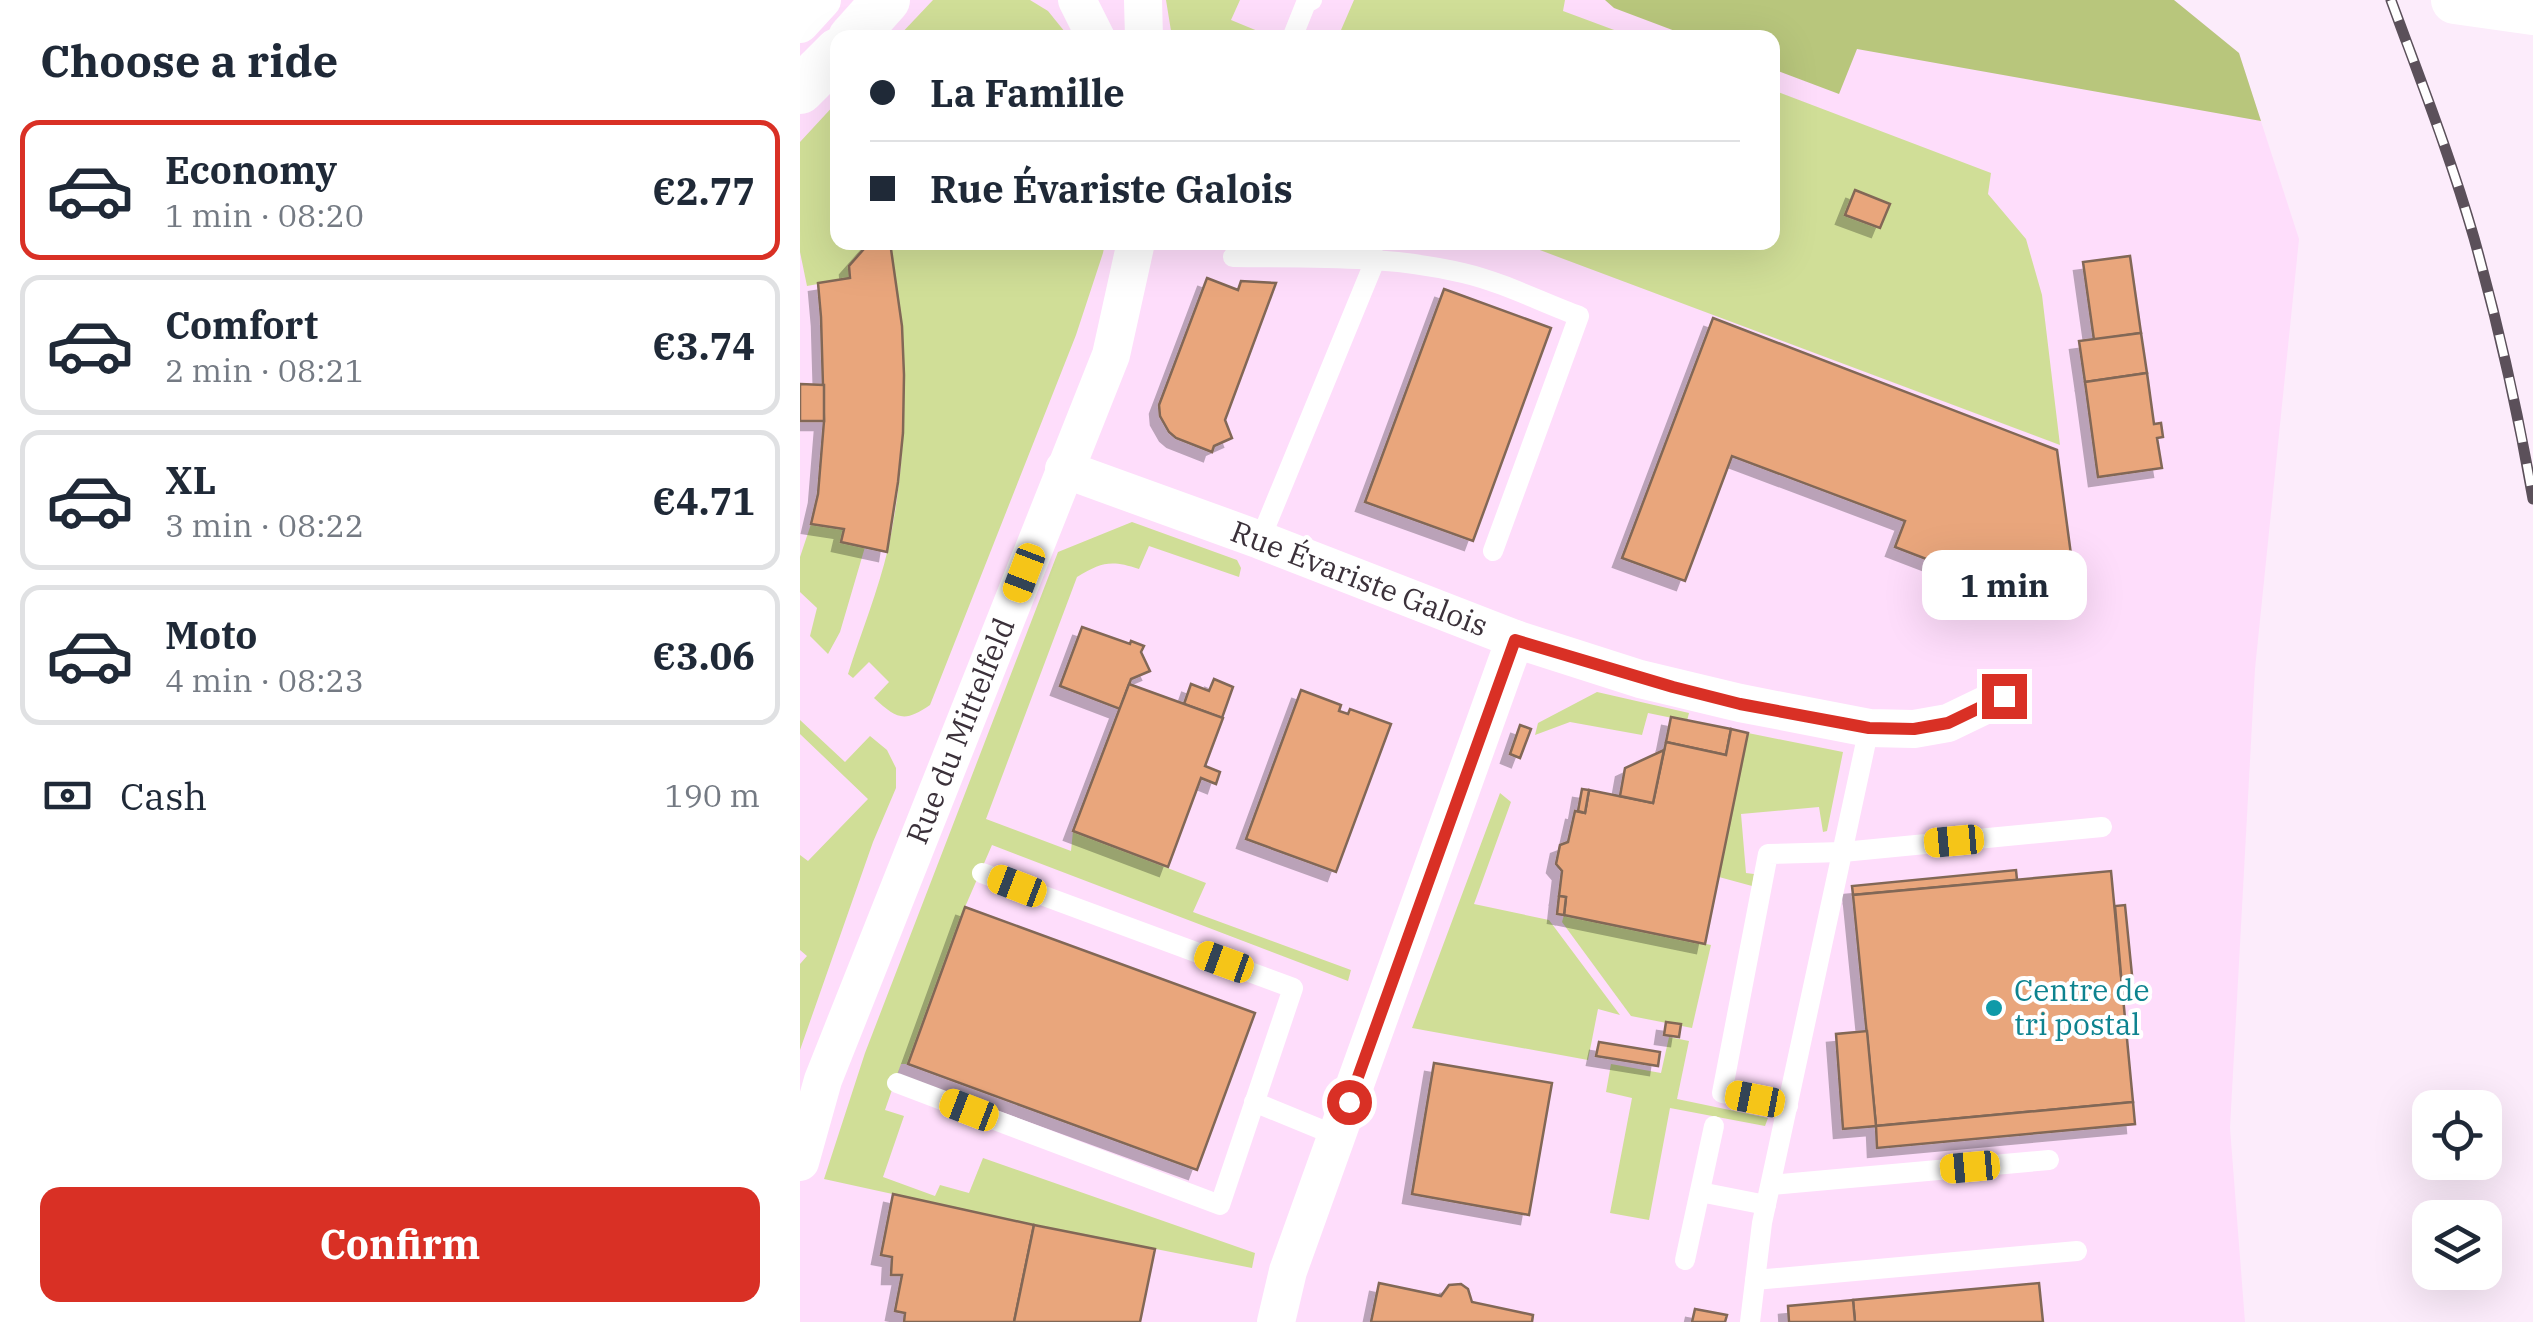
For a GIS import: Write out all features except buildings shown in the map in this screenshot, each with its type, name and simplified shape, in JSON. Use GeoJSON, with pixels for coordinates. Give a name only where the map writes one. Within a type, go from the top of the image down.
{"type":"FeatureCollection","features":[{"type":"Feature","properties":{"kind":"street"},"geometry":{"type":"LineString","coordinates":[[800,24],[822,0]]}},
{"type":"Feature","properties":{"kind":"street"},"geometry":{"type":"LineString","coordinates":[[859,30],[886,0]]}},
{"type":"Feature","properties":{"kind":"street"},"geometry":{"type":"LineString","coordinates":[[1077,0],[1092,30]]}},
{"type":"Feature","properties":{"kind":"street"},"geometry":{"type":"LineString","coordinates":[[1142,0],[1144,30]]}},
{"type":"Feature","properties":{"kind":"street"},"geometry":{"type":"LineString","coordinates":[[2454,0],[2533,11]]}},
{"type":"Feature","properties":{"kind":"street"},"geometry":{"type":"LineString","coordinates":[[800,90],[830,60]]}},
{"type":"Feature","properties":{"kind":"street","name":"Rue du Mittelfeld"},"geometry":{"type":"LineString","coordinates":[[800,1162],[822,1080],[1111,355],[1134,250]]}},
{"type":"Feature","properties":{"kind":"street","name":"Rue Évariste Galois"},"geometry":{"type":"LineString","coordinates":[[1064,470],[1260,540],[1515,640],[1740,704],[1869,728],[1914,729],[1948,723],[2004,696]]}},
{"type":"Feature","properties":{"kind":"street"},"geometry":{"type":"LineString","coordinates":[[1276,1322],[1288,1271],[1515,640]]}},
{"type":"Feature","properties":{"kind":"lane"},"geometry":{"type":"LineString","coordinates":[[1295,30],[1306,3],[1312,0]]}},
{"type":"Feature","properties":{"kind":"lane"},"geometry":{"type":"LineString","coordinates":[[1233,257],[1376,258],[1422,264],[1468,274],[1579,316],[1493,551]]}},
{"type":"Feature","properties":{"kind":"lane"},"geometry":{"type":"LineString","coordinates":[[1260,540],[1376,258]]}},
{"type":"Feature","properties":{"kind":"lane"},"geometry":{"type":"LineString","coordinates":[[1750,1322],[1768,1195],[1869,728]]}},
{"type":"Feature","properties":{"kind":"lane"},"geometry":{"type":"LineString","coordinates":[[1788,1106],[1722,1093],[1768,854],[1842,852],[2102,827]]}},
{"type":"Feature","properties":{"kind":"lane"},"geometry":{"type":"LineString","coordinates":[[898,1083],[1220,1205],[1292,988],[982,873]]}},
{"type":"Feature","properties":{"kind":"lane"},"geometry":{"type":"LineString","coordinates":[[1254,1102],[1336,1136]]}},
{"type":"Feature","properties":{"kind":"lane"},"geometry":{"type":"LineString","coordinates":[[1686,1260],[1714,1126]]}},
{"type":"Feature","properties":{"kind":"lane"},"geometry":{"type":"LineString","coordinates":[[1700,1192],[1768,1195],[2049,1160]]}},
{"type":"Feature","properties":{"kind":"lane"},"geometry":{"type":"LineString","coordinates":[[1755,1280],[2077,1251]]}},
{"type":"Feature","properties":{"kind":"shaded area"},"geometry":{"type":"Polygon","coordinates":[[[800,0],[2174,0],[2239,53],[2299,239],[2255,669],[2230,1128],[2245,1322],[800,1322],[800,0]]]}},
{"type":"Feature","properties":{"kind":"green space"},"geometry":{"type":"Polygon","coordinates":[[[933,0],[1030,0],[1048,11],[1063,30],[905,30],[933,0]]]}},
{"type":"Feature","properties":{"kind":"green space"},"geometry":{"type":"Polygon","coordinates":[[[1166,0],[1240,0],[1231,20],[1255,30],[1171,30],[1166,0]]]}},
{"type":"Feature","properties":{"kind":"green space"},"geometry":{"type":"Polygon","coordinates":[[[1354,0],[1565,0],[1563,11],[1614,30],[1341,30],[1354,0]]]}},
{"type":"Feature","properties":{"kind":"green space"},"geometry":{"type":"Polygon","coordinates":[[[1605,0],[2174,0],[2239,53],[2261,121],[1857,49],[1839,94],[1780,72],[1780,30],[1672,30],[1614,8],[1605,0]]]}},
{"type":"Feature","properties":{"kind":"green space"},"geometry":{"type":"Polygon","coordinates":[[[1780,93],[1991,173],[1988,194],[2026,239],[2042,295],[2060,445],[1540,250],[1780,250],[1780,93]]]}},
{"type":"Feature","properties":{"kind":"green space"},"geometry":{"type":"Polygon","coordinates":[[[830,110],[830,250],[864,250],[849,266],[850,278],[807,286],[800,252],[800,142],[830,110]]]}},
{"type":"Feature","properties":{"kind":"green space"},"geometry":{"type":"Polygon","coordinates":[[[891,250],[1104,250],[1076,335],[930,705],[907,716],[895,714],[874,698],[889,682],[869,662],[853,678],[848,674],[884,565],[900,473],[904,396],[891,250]]]}},
{"type":"Feature","properties":{"kind":"green space"},"geometry":{"type":"Polygon","coordinates":[[[1132,522],[1237,560],[1241,568],[1239,577],[1149,546],[1139,569],[1107,564],[1077,577],[986,819],[1071,851],[1073,831],[1206,883],[1193,912],[1351,970],[1348,981],[992,845],[965,907],[908,1064],[901,1064],[885,1110],[904,1116],[883,1177],[935,1196],[940,1185],[969,1193],[983,1158],[1255,1253],[1252,1268],[824,1179],[865,1053],[1058,552],[1132,522]]]}},
{"type":"Feature","properties":{"kind":"green space"},"geometry":{"type":"Polygon","coordinates":[[[811,524],[844,529],[842,542],[865,547],[840,632],[828,654],[810,636],[817,608],[800,592],[800,557],[811,524]]]}},
{"type":"Feature","properties":{"kind":"green space"},"geometry":{"type":"Polygon","coordinates":[[[1597,692],[1689,713],[1687,721],[1648,713],[1642,735],[1570,722],[1535,735],[1538,723],[1597,692]]]}},
{"type":"Feature","properties":{"kind":"green space"},"geometry":{"type":"Polygon","coordinates":[[[800,720],[845,762],[870,736],[887,750],[896,768],[896,788],[873,842],[800,1050],[800,964],[807,956],[800,950],[800,855],[808,861],[868,799],[800,734],[800,720]]]}},
{"type":"Feature","properties":{"kind":"green space"},"geometry":{"type":"Polygon","coordinates":[[[1748,733],[1843,752],[1827,831],[1823,832],[1819,807],[1741,814],[1746,873],[1754,874],[1752,886],[1719,877],[1748,733]]]}},
{"type":"Feature","properties":{"kind":"green space"},"geometry":{"type":"Polygon","coordinates":[[[1500,793],[1511,802],[1474,904],[1549,920],[1620,1015],[1598,1009],[1588,1060],[1412,1028],[1500,793]]]}},
{"type":"Feature","properties":{"kind":"green space"},"geometry":{"type":"Polygon","coordinates":[[[1564,915],[1711,945],[1692,1028],[1631,1016],[1562,922],[1564,915]]]}},
{"type":"Feature","properties":{"kind":"green space"},"geometry":{"type":"Polygon","coordinates":[[[1669,1037],[1689,1041],[1677,1099],[1768,1118],[1765,1126],[1670,1108],[1649,1220],[1610,1213],[1632,1098],[1606,1092],[1611,1064],[1661,1073],[1669,1037]]]}},
{"type":"Feature","properties":{"kind":"railway"},"geometry":{"type":"LineString","coordinates":[[2391,0],[2474,238],[2507,368],[2533,499]]}},
{"type":"Feature","properties":{"kind":"place","name":"Centre de tri postal"},"geometry":{"type":"Point","coordinates":[1994,1008]}},
{"type":"Feature","properties":{"kind":"route"},"geometry":{"type":"LineString","coordinates":[[1349,1102],[1515,640],[1740,704],[1869,728],[1914,729],[1948,723],[2004,696]]}}]}
